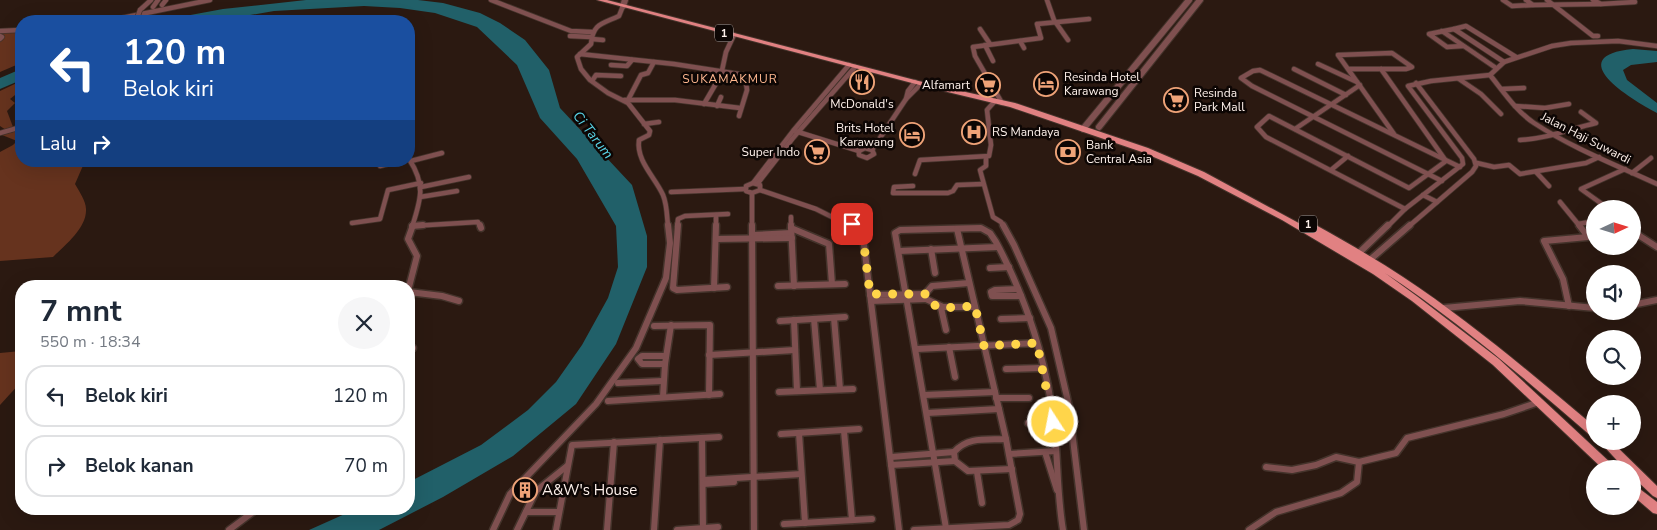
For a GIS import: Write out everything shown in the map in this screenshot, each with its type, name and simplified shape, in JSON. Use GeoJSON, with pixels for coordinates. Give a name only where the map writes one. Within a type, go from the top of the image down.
{"type":"FeatureCollection","features":[{"type":"Feature","properties":{"kind":"main road","name":"1"},"geometry":{"type":"LineString","coordinates":[[600,0],[624,3],[732,38],[747,38],[918,83],[1012,105],[1150,147],[1211,173],[1271,204],[1400,279],[1499,354],[1586,426]]}},
{"type":"Feature","properties":{"kind":"main road","name":"1"},"geometry":{"type":"LineString","coordinates":[[1084,127],[1194,170],[1307,230],[1376,272],[1427,308],[1496,362],[1601,460]]}},
{"type":"Feature","properties":{"kind":"main road"},"geometry":{"type":"LineString","coordinates":[[1581,442],[1586,444]]}},
{"type":"Feature","properties":{"kind":"main road"},"geometry":{"type":"LineString","coordinates":[[1613,450],[1625,460]]}},
{"type":"Feature","properties":{"kind":"main road"},"geometry":{"type":"LineString","coordinates":[[1606,460],[1606,456],[1613,455],[1622,460]]}},
{"type":"Feature","properties":{"kind":"main road"},"geometry":{"type":"LineString","coordinates":[[1641,476],[1657,493]]}},
{"type":"Feature","properties":{"kind":"main road"},"geometry":{"type":"LineString","coordinates":[[1641,496],[1657,509]]}},
{"type":"Feature","properties":{"kind":"street"},"geometry":{"type":"LineString","coordinates":[[138,15],[140,10],[151,0]]}},
{"type":"Feature","properties":{"kind":"street"},"geometry":{"type":"LineString","coordinates":[[154,7],[158,0]]}},
{"type":"Feature","properties":{"kind":"street"},"geometry":{"type":"LineString","coordinates":[[162,5],[166,0]]}},
{"type":"Feature","properties":{"kind":"street"},"geometry":{"type":"LineString","coordinates":[[136,15],[210,0]]}},
{"type":"Feature","properties":{"kind":"street"},"geometry":{"type":"LineString","coordinates":[[491,0],[569,30],[603,40]]}},
{"type":"Feature","properties":{"kind":"street"},"geometry":{"type":"LineString","coordinates":[[1047,0],[1055,22],[1068,40]]}},
{"type":"Feature","properties":{"kind":"street"},"geometry":{"type":"LineString","coordinates":[[1084,127],[1188,0]]}},
{"type":"Feature","properties":{"kind":"street"},"geometry":{"type":"LineString","coordinates":[[1099,127],[1200,0]]}},
{"type":"Feature","properties":{"kind":"street"},"geometry":{"type":"LineString","coordinates":[[1504,0],[1512,6],[1601,4],[1615,1],[1635,2],[1634,0]]}},
{"type":"Feature","properties":{"kind":"street"},"geometry":{"type":"LineString","coordinates":[[1526,0],[1533,5]]}},
{"type":"Feature","properties":{"kind":"street"},"geometry":{"type":"LineString","coordinates":[[1547,0],[1557,6],[1598,36],[1593,36],[1557,6],[1551,0]]}},
{"type":"Feature","properties":{"kind":"street"},"geometry":{"type":"LineString","coordinates":[[1573,0],[1580,5]]}},
{"type":"Feature","properties":{"kind":"street"},"geometry":{"type":"LineString","coordinates":[[1593,0],[1601,4]]}},
{"type":"Feature","properties":{"kind":"street"},"geometry":{"type":"LineString","coordinates":[[624,3],[619,16],[597,26],[589,47],[577,57],[577,63],[592,80],[611,95],[626,100],[666,100],[704,104],[739,112]]}},
{"type":"Feature","properties":{"kind":"street"},"geometry":{"type":"LineString","coordinates":[[1176,16],[1186,18]]}},
{"type":"Feature","properties":{"kind":"street"},"geometry":{"type":"LineString","coordinates":[[915,174],[920,160],[986,157],[990,155],[991,145],[987,110],[998,102],[972,49],[987,44],[1042,38],[1037,24],[1089,19]]}},
{"type":"Feature","properties":{"kind":"street"},"geometry":{"type":"LineString","coordinates":[[1462,46],[1447,47],[1429,34],[1466,26],[1516,57]]}},
{"type":"Feature","properties":{"kind":"street"},"geometry":{"type":"LineString","coordinates":[[980,29],[993,61]]}},
{"type":"Feature","properties":{"kind":"street"},"geometry":{"type":"LineString","coordinates":[[1454,29],[1504,62]]}},
{"type":"Feature","properties":{"kind":"street"},"geometry":{"type":"LineString","coordinates":[[0,31],[15,30]]}},
{"type":"Feature","properties":{"kind":"street"},"geometry":{"type":"LineString","coordinates":[[1442,31],[1496,68]]}},
{"type":"Feature","properties":{"kind":"street"},"geometry":{"type":"LineString","coordinates":[[570,36],[592,36]]}},
{"type":"Feature","properties":{"kind":"street"},"geometry":{"type":"LineString","coordinates":[[704,104],[721,70],[732,38]]}},
{"type":"Feature","properties":{"kind":"street"},"geometry":{"type":"LineString","coordinates":[[1020,41],[1024,48]]}},
{"type":"Feature","properties":{"kind":"street"},"geometry":{"type":"LineString","coordinates":[[1360,250],[1405,209],[1460,167],[1463,161],[1409,89],[1410,85],[1490,75],[1504,62],[1552,46],[1580,42],[1618,41],[1657,46]]}},
{"type":"Feature","properties":{"kind":"street"},"geometry":{"type":"LineString","coordinates":[[1349,69],[1412,68],[1392,53],[1338,54],[1395,136]]}},
{"type":"Feature","properties":{"kind":"street"},"geometry":{"type":"LineString","coordinates":[[580,54],[721,70],[747,77],[747,90],[739,112]]}},
{"type":"Feature","properties":{"kind":"street"},"geometry":{"type":"LineString","coordinates":[[611,65],[628,66],[632,60]]}},
{"type":"Feature","properties":{"kind":"street"},"geometry":{"type":"LineString","coordinates":[[626,100],[641,75],[648,73],[654,62]]}},
{"type":"Feature","properties":{"kind":"street"},"geometry":{"type":"LineString","coordinates":[[1318,64],[1359,84]]}},
{"type":"Feature","properties":{"kind":"street"},"geometry":{"type":"LineString","coordinates":[[745,189],[749,184],[755,183],[796,131],[852,66]]}},
{"type":"Feature","properties":{"kind":"street"},"geometry":{"type":"LineString","coordinates":[[1381,69],[1446,161]]}},
{"type":"Feature","properties":{"kind":"street"},"geometry":{"type":"LineString","coordinates":[[1442,181],[1252,86],[1242,78],[1253,71],[1260,70],[1460,167]]}},
{"type":"Feature","properties":{"kind":"street"},"geometry":{"type":"LineString","coordinates":[[1294,70],[1346,94]]}},
{"type":"Feature","properties":{"kind":"street"},"geometry":{"type":"LineString","coordinates":[[1128,73],[1139,76]]}},
{"type":"Feature","properties":{"kind":"street"},"geometry":{"type":"LineString","coordinates":[[592,80],[596,75],[621,76]]}},
{"type":"Feature","properties":{"kind":"street","name":"Jalan Haji Suwardi"},"geometry":{"type":"LineString","coordinates":[[1490,75],[1515,106],[1529,119],[1553,134],[1657,184]]}},
{"type":"Feature","properties":{"kind":"street"},"geometry":{"type":"LineString","coordinates":[[1459,79],[1481,94],[1501,114]]}},
{"type":"Feature","properties":{"kind":"street"},"geometry":{"type":"LineString","coordinates":[[906,99],[908,91],[918,83]]}},
{"type":"Feature","properties":{"kind":"street"},"geometry":{"type":"LineString","coordinates":[[859,151],[859,155],[867,158],[874,154],[872,150],[906,99],[915,92],[918,83]]}},
{"type":"Feature","properties":{"kind":"street"},"geometry":{"type":"LineString","coordinates":[[1416,83],[1477,163],[1494,167],[1509,165],[1520,174],[1586,163],[1599,157]]}},
{"type":"Feature","properties":{"kind":"street"},"geometry":{"type":"LineString","coordinates":[[1295,130],[1359,84]]}},
{"type":"Feature","properties":{"kind":"street"},"geometry":{"type":"LineString","coordinates":[[1502,89],[1524,88]]}},
{"type":"Feature","properties":{"kind":"street"},"geometry":{"type":"LineString","coordinates":[[717,106],[721,97]]}},
{"type":"Feature","properties":{"kind":"street"},"geometry":{"type":"LineString","coordinates":[[493,530],[510,494],[596,404],[636,348],[664,285],[670,243],[668,216],[663,195],[639,150],[639,140],[650,134],[626,100]]}},
{"type":"Feature","properties":{"kind":"street"},"geometry":{"type":"LineString","coordinates":[[1515,106],[1545,108],[1569,104]]}},
{"type":"Feature","properties":{"kind":"street"},"geometry":{"type":"LineString","coordinates":[[730,112],[739,112]]}},
{"type":"Feature","properties":{"kind":"street"},"geometry":{"type":"LineString","coordinates":[[1520,140],[1540,139],[1596,123],[1581,112]]}},
{"type":"Feature","properties":{"kind":"street"},"geometry":{"type":"LineString","coordinates":[[1405,209],[1266,136],[1258,130],[1258,125],[1270,116],[1409,188],[1446,161]]}},
{"type":"Feature","properties":{"kind":"street"},"geometry":{"type":"LineString","coordinates":[[644,124],[660,122]]}},
{"type":"Feature","properties":{"kind":"street"},"geometry":{"type":"LineString","coordinates":[[0,133],[15,129]]}},
{"type":"Feature","properties":{"kind":"street"},"geometry":{"type":"LineString","coordinates":[[796,131],[859,151],[865,148],[872,150]]}},
{"type":"Feature","properties":{"kind":"street"},"geometry":{"type":"LineString","coordinates":[[415,159],[442,153]]}},
{"type":"Feature","properties":{"kind":"street"},"geometry":{"type":"LineString","coordinates":[[1331,170],[1348,156]]}},
{"type":"Feature","properties":{"kind":"street"},"geometry":{"type":"LineString","coordinates":[[986,157],[986,166],[980,170],[993,217],[1002,222],[1014,244],[1052,328],[1069,406],[1084,530]]}},
{"type":"Feature","properties":{"kind":"street"},"geometry":{"type":"LineString","coordinates":[[1632,173],[1650,158]]}},
{"type":"Feature","properties":{"kind":"street"},"geometry":{"type":"LineString","coordinates":[[1372,258],[1472,172],[1477,163]]}},
{"type":"Feature","properties":{"kind":"street"},"geometry":{"type":"LineString","coordinates":[[411,280],[418,256],[409,243],[421,185],[414,167]]}},
{"type":"Feature","properties":{"kind":"street"},"geometry":{"type":"LineString","coordinates":[[1596,200],[1581,189],[1625,169]]}},
{"type":"Feature","properties":{"kind":"street"},"geometry":{"type":"LineString","coordinates":[[1536,172],[1549,186]]}},
{"type":"Feature","properties":{"kind":"street"},"geometry":{"type":"LineString","coordinates":[[352,223],[380,219],[388,190],[470,177]]}},
{"type":"Feature","properties":{"kind":"street"},"geometry":{"type":"LineString","coordinates":[[755,183],[761,188],[760,190]]}},
{"type":"Feature","properties":{"kind":"street"},"geometry":{"type":"LineString","coordinates":[[913,186],[894,186],[893,192],[948,193],[953,191],[955,186],[984,185]]}},
{"type":"Feature","properties":{"kind":"street"},"geometry":{"type":"LineString","coordinates":[[966,190],[984,185]]}},
{"type":"Feature","properties":{"kind":"street"},"geometry":{"type":"LineString","coordinates":[[671,192],[745,189],[752,193]]}},
{"type":"Feature","properties":{"kind":"street"},"geometry":{"type":"LineString","coordinates":[[752,193],[760,190],[842,220],[856,228],[863,237],[899,530]]}},
{"type":"Feature","properties":{"kind":"street"},"geometry":{"type":"LineString","coordinates":[[420,197],[457,191]]}},
{"type":"Feature","properties":{"kind":"street"},"geometry":{"type":"LineString","coordinates":[[752,193],[754,236],[754,530]]}},
{"type":"Feature","properties":{"kind":"street"},"geometry":{"type":"LineString","coordinates":[[1423,195],[1437,202]]}},
{"type":"Feature","properties":{"kind":"street"},"geometry":{"type":"LineString","coordinates":[[1560,202],[1588,235],[1588,237],[1544,241],[1563,279],[1569,306]]}},
{"type":"Feature","properties":{"kind":"street"},"geometry":{"type":"LineString","coordinates":[[727,288],[677,290],[673,288],[678,219],[685,216],[728,214]]}},
{"type":"Feature","properties":{"kind":"street"},"geometry":{"type":"LineString","coordinates":[[714,288],[716,215]]}},
{"type":"Feature","properties":{"kind":"street"},"geometry":{"type":"LineString","coordinates":[[791,217],[794,286]]}},
{"type":"Feature","properties":{"kind":"street"},"geometry":{"type":"LineString","coordinates":[[412,226],[478,222],[480,228]]}},
{"type":"Feature","properties":{"kind":"street"},"geometry":{"type":"LineString","coordinates":[[1578,224],[1586,223]]}},
{"type":"Feature","properties":{"kind":"street"},"geometry":{"type":"LineString","coordinates":[[914,530],[1009,526],[1018,520],[1020,509],[1010,454],[956,228]]}},
{"type":"Feature","properties":{"kind":"street"},"geometry":{"type":"LineString","coordinates":[[946,528],[897,231],[956,228],[986,229],[998,247],[1030,318],[1037,343],[1053,422],[1059,476],[1057,491]]}},
{"type":"Feature","properties":{"kind":"street"},"geometry":{"type":"LineString","coordinates":[[716,239],[791,233],[829,244],[832,284]]}},
{"type":"Feature","properties":{"kind":"street"},"geometry":{"type":"LineString","coordinates":[[1641,237],[1657,247]]}},
{"type":"Feature","properties":{"kind":"street"},"geometry":{"type":"LineString","coordinates":[[899,251],[998,247]]}},
{"type":"Feature","properties":{"kind":"street"},"geometry":{"type":"LineString","coordinates":[[931,249],[935,273]]}},
{"type":"Feature","properties":{"kind":"street"},"geometry":{"type":"LineString","coordinates":[[990,268],[1008,267]]}},
{"type":"Feature","properties":{"kind":"street"},"geometry":{"type":"LineString","coordinates":[[925,297],[932,286],[969,283]]}},
{"type":"Feature","properties":{"kind":"street"},"geometry":{"type":"LineString","coordinates":[[778,286],[845,284]]}},
{"type":"Feature","properties":{"kind":"street"},"geometry":{"type":"LineString","coordinates":[[1018,289],[995,290],[991,292],[992,296],[996,297],[1021,296]]}},
{"type":"Feature","properties":{"kind":"street"},"geometry":{"type":"LineString","coordinates":[[415,293],[442,296],[459,301]]}},
{"type":"Feature","properties":{"kind":"street"},"geometry":{"type":"LineString","coordinates":[[871,298],[925,297],[932,304],[941,308],[975,306]]}},
{"type":"Feature","properties":{"kind":"street"},"geometry":{"type":"LineString","coordinates":[[1641,303],[1657,300]]}},
{"type":"Feature","properties":{"kind":"street"},"geometry":{"type":"LineString","coordinates":[[1444,308],[1470,304],[1534,302],[1586,307]]}},
{"type":"Feature","properties":{"kind":"street"},"geometry":{"type":"LineString","coordinates":[[941,308],[946,330]]}},
{"type":"Feature","properties":{"kind":"street"},"geometry":{"type":"LineString","coordinates":[[780,321],[846,317]]}},
{"type":"Feature","properties":{"kind":"street"},"geometry":{"type":"LineString","coordinates":[[834,318],[840,389]]}},
{"type":"Feature","properties":{"kind":"street"},"geometry":{"type":"LineString","coordinates":[[1001,319],[1030,318]]}},
{"type":"Feature","properties":{"kind":"street"},"geometry":{"type":"LineString","coordinates":[[814,319],[820,390]]}},
{"type":"Feature","properties":{"kind":"street"},"geometry":{"type":"LineString","coordinates":[[794,320],[797,391]]}},
{"type":"Feature","properties":{"kind":"street"},"geometry":{"type":"LineString","coordinates":[[663,398],[663,381],[671,325]]}},
{"type":"Feature","properties":{"kind":"street"},"geometry":{"type":"LineString","coordinates":[[654,326],[710,325],[708,395]]}},
{"type":"Feature","properties":{"kind":"street"},"geometry":{"type":"LineString","coordinates":[[917,349],[1037,343]]}},
{"type":"Feature","properties":{"kind":"street"},"geometry":{"type":"LineString","coordinates":[[949,347],[955,377]]}},
{"type":"Feature","properties":{"kind":"street"},"geometry":{"type":"LineString","coordinates":[[709,357],[795,352]]}},
{"type":"Feature","properties":{"kind":"street"},"geometry":{"type":"LineString","coordinates":[[1006,369],[1042,368]]}},
{"type":"Feature","properties":{"kind":"street"},"geometry":{"type":"LineString","coordinates":[[618,383],[663,381]]}},
{"type":"Feature","properties":{"kind":"street"},"geometry":{"type":"LineString","coordinates":[[779,392],[854,389]]}},
{"type":"Feature","properties":{"kind":"street"},"geometry":{"type":"LineString","coordinates":[[608,401],[720,394]]}},
{"type":"Feature","properties":{"kind":"street"},"geometry":{"type":"LineString","coordinates":[[924,395],[996,395],[1029,398]]}},
{"type":"Feature","properties":{"kind":"street"},"geometry":{"type":"LineString","coordinates":[[1266,467],[1278,470],[1292,470],[1316,465],[1336,457],[1359,462],[1396,453],[1407,438],[1486,419],[1539,402]]}},
{"type":"Feature","properties":{"kind":"street"},"geometry":{"type":"LineString","coordinates":[[927,413],[999,409]]}},
{"type":"Feature","properties":{"kind":"street"},"geometry":{"type":"LineString","coordinates":[[1028,424],[1053,422]]}},
{"type":"Feature","properties":{"kind":"street"},"geometry":{"type":"LineString","coordinates":[[781,434],[859,430]]}},
{"type":"Feature","properties":{"kind":"street"},"geometry":{"type":"LineString","coordinates":[[844,431],[852,520]]}},
{"type":"Feature","properties":{"kind":"street"},"geometry":{"type":"LineString","coordinates":[[799,433],[805,523]]}},
{"type":"Feature","properties":{"kind":"street"},"geometry":{"type":"LineString","coordinates":[[556,530],[570,448],[575,444],[719,437]]}},
{"type":"Feature","properties":{"kind":"street"},"geometry":{"type":"LineString","coordinates":[[702,438],[703,528]]}},
{"type":"Feature","properties":{"kind":"street"},"geometry":{"type":"LineString","coordinates":[[891,460],[934,453],[954,452],[960,445],[970,440],[1006,439]]}},
{"type":"Feature","properties":{"kind":"street"},"geometry":{"type":"LineString","coordinates":[[654,530],[660,440]]}},
{"type":"Feature","properties":{"kind":"street"},"geometry":{"type":"LineString","coordinates":[[607,530],[614,442]]}},
{"type":"Feature","properties":{"kind":"street"},"geometry":{"type":"LineString","coordinates":[[1010,454],[1056,451]]}},
{"type":"Feature","properties":{"kind":"street"},"geometry":{"type":"LineString","coordinates":[[954,452],[955,461],[963,468],[977,472],[1012,468]]}},
{"type":"Feature","properties":{"kind":"street"},"geometry":{"type":"LineString","coordinates":[[1045,452],[1057,491],[1063,530]]}},
{"type":"Feature","properties":{"kind":"street"},"geometry":{"type":"LineString","coordinates":[[891,460],[955,461]]}},
{"type":"Feature","properties":{"kind":"street"},"geometry":{"type":"LineString","coordinates":[[1249,530],[1276,512],[1341,493],[1357,482],[1359,462]]}},
{"type":"Feature","properties":{"kind":"street"},"geometry":{"type":"LineString","coordinates":[[517,530],[536,491],[567,466]]}},
{"type":"Feature","properties":{"kind":"street"},"geometry":{"type":"LineString","coordinates":[[977,472],[982,503]]}},
{"type":"Feature","properties":{"kind":"street"},"geometry":{"type":"LineString","coordinates":[[703,482],[801,476]]}},
{"type":"Feature","properties":{"kind":"street"},"geometry":{"type":"LineString","coordinates":[[526,512],[559,512]]}},
{"type":"Feature","properties":{"kind":"street"},"geometry":{"type":"LineString","coordinates":[[229,530],[249,515]]}},
{"type":"Feature","properties":{"kind":"street"},"geometry":{"type":"LineString","coordinates":[[784,524],[872,519]]}},
{"type":"Feature","properties":{"kind":"street"},"geometry":{"type":"LineString","coordinates":[[677,530],[718,527]]}},
{"type":"Feature","properties":{"kind":"shaded area"},"geometry":{"type":"Polygon","coordinates":[[[15,31],[15,66],[0,72],[0,41],[4,36],[0,35],[0,32],[15,31]]]}},
{"type":"Feature","properties":{"kind":"shaded area"},"geometry":{"type":"Polygon","coordinates":[[[15,84],[15,95],[10,99],[15,103],[7,111],[13,127],[6,130],[0,126],[0,91],[15,84]]]}},
{"type":"Feature","properties":{"kind":"shaded area"},"geometry":{"type":"Polygon","coordinates":[[[15,132],[15,140],[2,135],[15,132]]]}},
{"type":"Feature","properties":{"kind":"shaded area"},"geometry":{"type":"Polygon","coordinates":[[[15,143],[15,167],[82,167],[75,184],[85,203],[86,209],[83,223],[74,236],[53,257],[0,261],[0,152],[15,143]]]}},
{"type":"Feature","properties":{"kind":"shaded area"},"geometry":{"type":"Polygon","coordinates":[[[15,352],[15,389],[0,405],[0,353],[15,352]]]}},
{"type":"Feature","properties":{"kind":"water"},"geometry":{"type":"Polygon","coordinates":[[[306,0],[418,0],[443,3],[480,13],[500,23],[525,40],[549,70],[560,108],[632,185],[647,236],[647,267],[616,344],[576,404],[513,456],[415,511],[415,479],[481,445],[528,410],[556,382],[582,345],[608,298],[618,267],[616,226],[577,159],[540,118],[517,65],[477,27],[435,13],[400,8],[364,6],[274,11],[250,15],[190,15],[223,9],[306,0]]]}},
{"type":"Feature","properties":{"kind":"water"},"geometry":{"type":"Polygon","coordinates":[[[1633,49],[1657,51],[1657,62],[1631,65],[1623,70],[1627,80],[1657,103],[1657,113],[1645,107],[1619,88],[1608,78],[1602,69],[1603,60],[1612,53],[1633,49]]]}},
{"type":"Feature","properties":{"kind":"water"},"geometry":{"type":"Polygon","coordinates":[[[15,72],[15,83],[0,89],[0,78],[15,72]]]}},
{"type":"Feature","properties":{"kind":"water"},"geometry":{"type":"Polygon","coordinates":[[[343,515],[408,515],[379,530],[309,530],[343,515]]]}},
{"type":"Feature","properties":{"kind":"place","name":"McDonald's"},"geometry":{"type":"Point","coordinates":[862,82]}},
{"type":"Feature","properties":{"kind":"place","name":"Resinda Hotel Karawang"},"geometry":{"type":"Point","coordinates":[1046,84]}},
{"type":"Feature","properties":{"kind":"place","name":"Alfamart"},"geometry":{"type":"Point","coordinates":[988,85]}},
{"type":"Feature","properties":{"kind":"place","name":"Resinda Park Mall"},"geometry":{"type":"Point","coordinates":[1176,100]}},
{"type":"Feature","properties":{"kind":"place","name":"RS Mandaya"},"geometry":{"type":"Point","coordinates":[974,132]}},
{"type":"Feature","properties":{"kind":"place","name":"Brits Hotel Karawang"},"geometry":{"type":"Point","coordinates":[912,135]}},
{"type":"Feature","properties":{"kind":"place","name":"Super Indo"},"geometry":{"type":"Point","coordinates":[817,152]}},
{"type":"Feature","properties":{"kind":"place","name":"Bank Central Asia"},"geometry":{"type":"Point","coordinates":[1068,152]}},
{"type":"Feature","properties":{"kind":"place","name":"A&W's House"},"geometry":{"type":"Point","coordinates":[525,490]}},
{"type":"Feature","properties":{"kind":"district","name":"SUKAMAKMUR"},"geometry":{"type":"Point","coordinates":[730,79]}},
{"type":"Feature","properties":{"kind":"route"},"geometry":{"type":"LineString","coordinates":[[852,224],[863,237],[870,294],[925,294],[926,299],[941,308],[975,306],[984,346],[1037,343],[1053,422]]}},
{"type":"Feature","properties":{"kind":"water label","name":"Ci Tarum"},"geometry":{"type":"Point","coordinates":[593,135]}}]}
